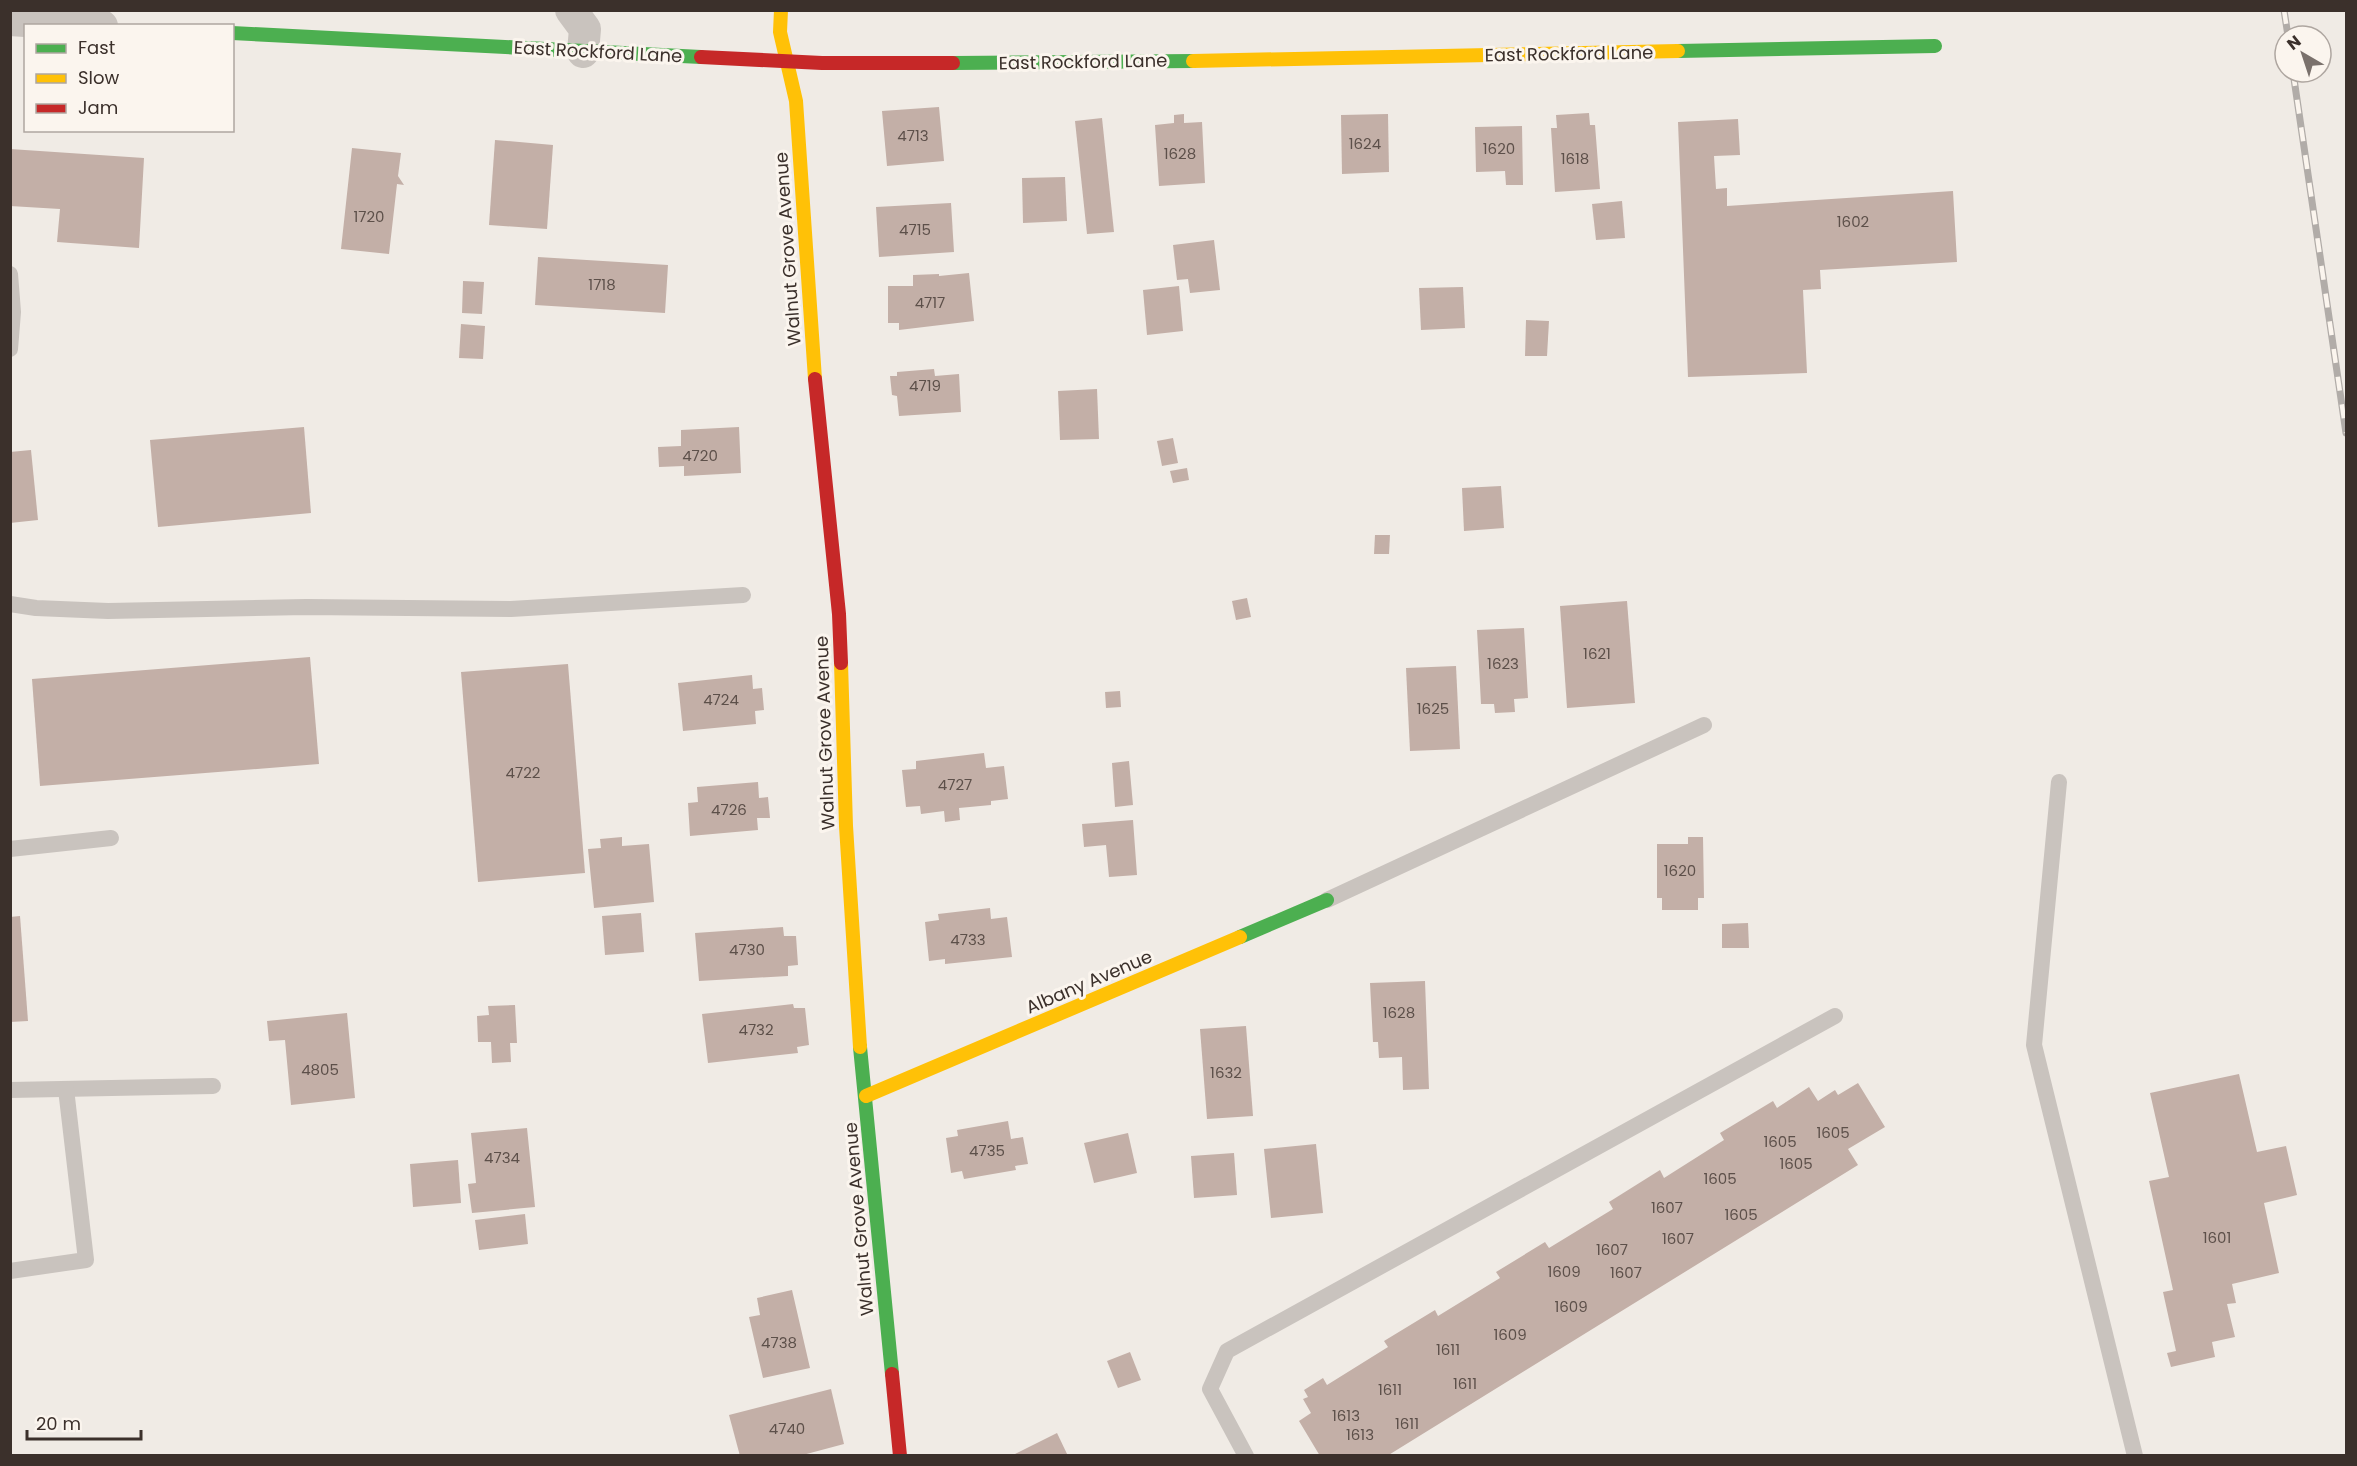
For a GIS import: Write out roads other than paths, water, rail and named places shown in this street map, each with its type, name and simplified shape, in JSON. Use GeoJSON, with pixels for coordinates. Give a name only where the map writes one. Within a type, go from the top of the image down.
{"type":"FeatureCollection","features":[{"type":"Feature","properties":{"kind":"street"},"geometry":{"type":"LineString","coordinates":[[571,10],[585,29],[583,52]]}},
{"type":"Feature","properties":{"kind":"street","name":"Walnut Grove Avenue"},"geometry":{"type":"LineString","coordinates":[[781,10],[780,32],[796,101],[810,326],[838,614],[846,826],[858,1026],[900,1455]]}},
{"type":"Feature","properties":{"kind":"street"},"geometry":{"type":"LineString","coordinates":[[10,21],[65,24]]}},
{"type":"Feature","properties":{"kind":"street","name":"East Rockford Lane"},"geometry":{"type":"LineString","coordinates":[[234,33],[822,63],[1101,63],[1935,46]]}},
{"type":"Feature","properties":{"kind":"street","name":"Albany Avenue"},"geometry":{"type":"LineString","coordinates":[[866,1096],[1327,900]]}},
{"type":"Feature","properties":{"kind":"lane"},"geometry":{"type":"LineString","coordinates":[[10,274],[13,312],[10,349]]}},
{"type":"Feature","properties":{"kind":"lane"},"geometry":{"type":"LineString","coordinates":[[10,604],[36,608],[108,611],[306,606],[511,609],[743,595]]}},
{"type":"Feature","properties":{"kind":"lane"},"geometry":{"type":"LineString","coordinates":[[1327,900],[1704,725]]}},
{"type":"Feature","properties":{"kind":"lane"},"geometry":{"type":"LineString","coordinates":[[2059,782],[2034,1045],[2135,1455]]}},
{"type":"Feature","properties":{"kind":"lane"},"geometry":{"type":"LineString","coordinates":[[10,849],[111,838]]}},
{"type":"Feature","properties":{"kind":"lane"},"geometry":{"type":"LineString","coordinates":[[1246,1455],[1210,1389],[1227,1351],[1835,1017]]}},
{"type":"Feature","properties":{"kind":"lane"},"geometry":{"type":"LineString","coordinates":[[10,1090],[213,1086]]}},
{"type":"Feature","properties":{"kind":"lane"},"geometry":{"type":"LineString","coordinates":[[10,1271],[86,1260],[66,1089]]}},
{"type":"Feature","properties":{"kind":"railway"},"geometry":{"type":"LineString","coordinates":[[2284,10],[2286,24]]}},
{"type":"Feature","properties":{"kind":"railway"},"geometry":{"type":"LineString","coordinates":[[2295,84],[2346,433]]}}]}
